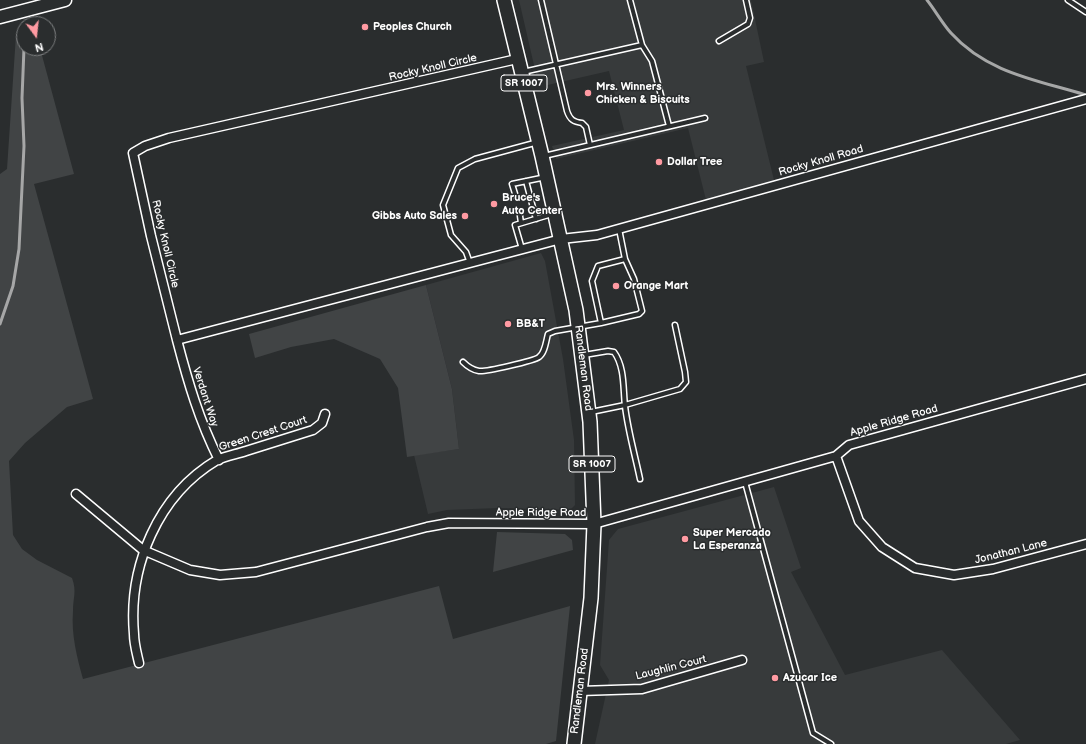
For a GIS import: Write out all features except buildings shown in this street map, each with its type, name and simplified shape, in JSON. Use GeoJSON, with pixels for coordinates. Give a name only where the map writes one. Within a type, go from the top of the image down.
{"type":"FeatureCollection","features":[{"type":"Feature","properties":{"kind":"main road"},"geometry":{"type":"LineString","coordinates":[[0,18],[65,0]]}},
{"type":"Feature","properties":{"kind":"main road","name":"Randleman Road"},"geometry":{"type":"LineString","coordinates":[[504,0],[542,156],[578,326],[588,412],[594,524],[591,598],[574,744]]}},
{"type":"Feature","properties":{"kind":"street","name":"Rocky Knoll Circle"},"geometry":{"type":"LineString","coordinates":[[177,340],[151,236],[133,153],[145,146],[169,138],[518,59]]}},
{"type":"Feature","properties":{"kind":"street","name":"Rocky Knoll Road"},"geometry":{"type":"LineString","coordinates":[[560,239],[597,235],[1086,98]]}},
{"type":"Feature","properties":{"kind":"street"},"geometry":{"type":"LineString","coordinates":[[177,340],[560,239]]}},
{"type":"Feature","properties":{"kind":"street","name":"Verdant Way"},"geometry":{"type":"LineString","coordinates":[[177,340],[193,400],[203,429],[218,460]]}},
{"type":"Feature","properties":{"kind":"street","name":"Apple Ridge Road"},"geometry":{"type":"LineString","coordinates":[[76,494],[143,550],[190,570],[220,575],[256,572],[428,527],[449,523],[594,524],[836,456],[849,445],[1086,379]]}},
{"type":"Feature","properties":{"kind":"street","name":"Green Crest Court"},"geometry":{"type":"LineString","coordinates":[[139,664],[134,633],[135,598],[143,550],[166,506],[190,482],[218,460],[313,430],[322,423],[325,414]]}},
{"type":"Feature","properties":{"kind":"street","name":"Jonathan Lane"},"geometry":{"type":"LineString","coordinates":[[836,456],[860,521],[882,547],[915,568],[954,575],[993,570],[1086,544]]}},
{"type":"Feature","properties":{"kind":"street","name":"Laughlin Court"},"geometry":{"type":"LineString","coordinates":[[580,690],[642,689],[742,660]]}},
{"type":"Feature","properties":{"kind":"lane"},"geometry":{"type":"LineString","coordinates":[[541,0],[569,118],[575,122],[582,122],[586,127],[590,145]]}},
{"type":"Feature","properties":{"kind":"lane"},"geometry":{"type":"LineString","coordinates":[[630,0],[642,46],[652,61],[669,126]]}},
{"type":"Feature","properties":{"kind":"lane"},"geometry":{"type":"LineString","coordinates":[[719,41],[748,24],[750,18],[746,0]]}},
{"type":"Feature","properties":{"kind":"lane"},"geometry":{"type":"LineString","coordinates":[[1068,0],[1086,12]]}},
{"type":"Feature","properties":{"kind":"lane"},"geometry":{"type":"LineString","coordinates":[[521,72],[642,46]]}},
{"type":"Feature","properties":{"kind":"lane"},"geometry":{"type":"LineString","coordinates":[[542,156],[705,118]]}},
{"type":"Feature","properties":{"kind":"lane"},"geometry":{"type":"LineString","coordinates":[[470,263],[466,252],[450,235],[443,205],[458,168],[475,159],[538,142]]}},
{"type":"Feature","properties":{"kind":"lane"},"geometry":{"type":"LineString","coordinates":[[516,197],[512,184],[546,177]]}},
{"type":"Feature","properties":{"kind":"lane"},"geometry":{"type":"LineString","coordinates":[[526,181],[536,219]]}},
{"type":"Feature","properties":{"kind":"lane"},"geometry":{"type":"LineString","coordinates":[[522,249],[515,225],[554,214]]}},
{"type":"Feature","properties":{"kind":"lane"},"geometry":{"type":"LineString","coordinates":[[520,216],[521,223]]}},
{"type":"Feature","properties":{"kind":"lane"},"geometry":{"type":"LineString","coordinates":[[463,362],[468,367],[479,371],[487,371],[532,360],[539,357],[543,352],[548,334],[578,326],[601,323],[639,314],[642,311],[634,279],[625,259],[619,229]]}},
{"type":"Feature","properties":{"kind":"lane"},"geometry":{"type":"LineString","coordinates":[[601,323],[592,281],[595,270],[598,266],[625,259]]}},
{"type":"Feature","properties":{"kind":"lane"},"geometry":{"type":"LineString","coordinates":[[588,412],[625,405],[680,389],[686,382],[674,325]]}},
{"type":"Feature","properties":{"kind":"lane"},"geometry":{"type":"LineString","coordinates":[[581,356],[608,351],[614,352],[618,357],[624,388],[625,405],[640,479]]}},
{"type":"Feature","properties":{"kind":"lane"},"geometry":{"type":"LineString","coordinates":[[745,482],[813,733],[831,744]]}},
{"type":"Feature","properties":{"kind":"shaded area"},"geometry":{"type":"Polygon","coordinates":[[[519,0],[751,0],[764,62],[746,66],[774,180],[706,200],[688,128],[556,159],[552,146],[624,130],[609,71],[539,87],[519,0]]]}},
{"type":"Feature","properties":{"kind":"shaded area"},"geometry":{"type":"Polygon","coordinates":[[[16,35],[16,56],[42,56],[74,174],[34,184],[93,399],[67,407],[25,443],[9,461],[13,535],[22,549],[37,560],[72,578],[75,591],[73,606],[74,637],[83,679],[439,586],[453,639],[570,606],[556,741],[546,744],[0,744],[0,174],[7,169],[16,35]]]}},
{"type":"Feature","properties":{"kind":"shaded area"},"geometry":{"type":"Polygon","coordinates":[[[541,253],[545,261],[563,359],[574,440],[575,505],[570,510],[498,508],[447,510],[428,514],[414,455],[459,449],[452,389],[426,285],[541,253]]]}},
{"type":"Feature","properties":{"kind":"shaded area"},"geometry":{"type":"Polygon","coordinates":[[[426,285],[452,389],[459,449],[407,457],[398,388],[380,359],[334,339],[291,347],[255,358],[249,334],[426,285]]]}},
{"type":"Feature","properties":{"kind":"shaded area"},"geometry":{"type":"Polygon","coordinates":[[[774,487],[801,568],[791,572],[845,675],[942,650],[1020,740],[1006,744],[595,744],[609,680],[600,665],[609,540],[618,529],[774,487]]]}},
{"type":"Feature","properties":{"kind":"shaded area"},"geometry":{"type":"Polygon","coordinates":[[[497,532],[565,534],[572,540],[573,550],[493,572],[497,532]]]}},
{"type":"Feature","properties":{"kind":"waterway"},"geometry":{"type":"LineString","coordinates":[[927,0],[951,33],[965,47],[980,57],[1014,73],[1086,95]]}},
{"type":"Feature","properties":{"kind":"waterway"},"geometry":{"type":"LineString","coordinates":[[0,324],[13,286],[19,249],[24,146],[22,98],[24,56]]}},
{"type":"Feature","properties":{"kind":"place","name":"Peoples Church"},"geometry":{"type":"Point","coordinates":[365,27]}},
{"type":"Feature","properties":{"kind":"place","name":"Mrs. Winners Chicken & Biscuits"},"geometry":{"type":"Point","coordinates":[588,93]}},
{"type":"Feature","properties":{"kind":"place","name":"Dollar Tree"},"geometry":{"type":"Point","coordinates":[659,162]}},
{"type":"Feature","properties":{"kind":"place","name":"Bruce's Auto Center"},"geometry":{"type":"Point","coordinates":[494,204]}},
{"type":"Feature","properties":{"kind":"place","name":"Gibbs Auto Sales"},"geometry":{"type":"Point","coordinates":[465,216]}},
{"type":"Feature","properties":{"kind":"place","name":"Orange Mart"},"geometry":{"type":"Point","coordinates":[616,286]}},
{"type":"Feature","properties":{"kind":"place","name":"BB&T"},"geometry":{"type":"Point","coordinates":[508,324]}},
{"type":"Feature","properties":{"kind":"place","name":"Super Mercado La Esperanza"},"geometry":{"type":"Point","coordinates":[685,539]}},
{"type":"Feature","properties":{"kind":"place","name":"Azucar Ice"},"geometry":{"type":"Point","coordinates":[775,678]}}]}
